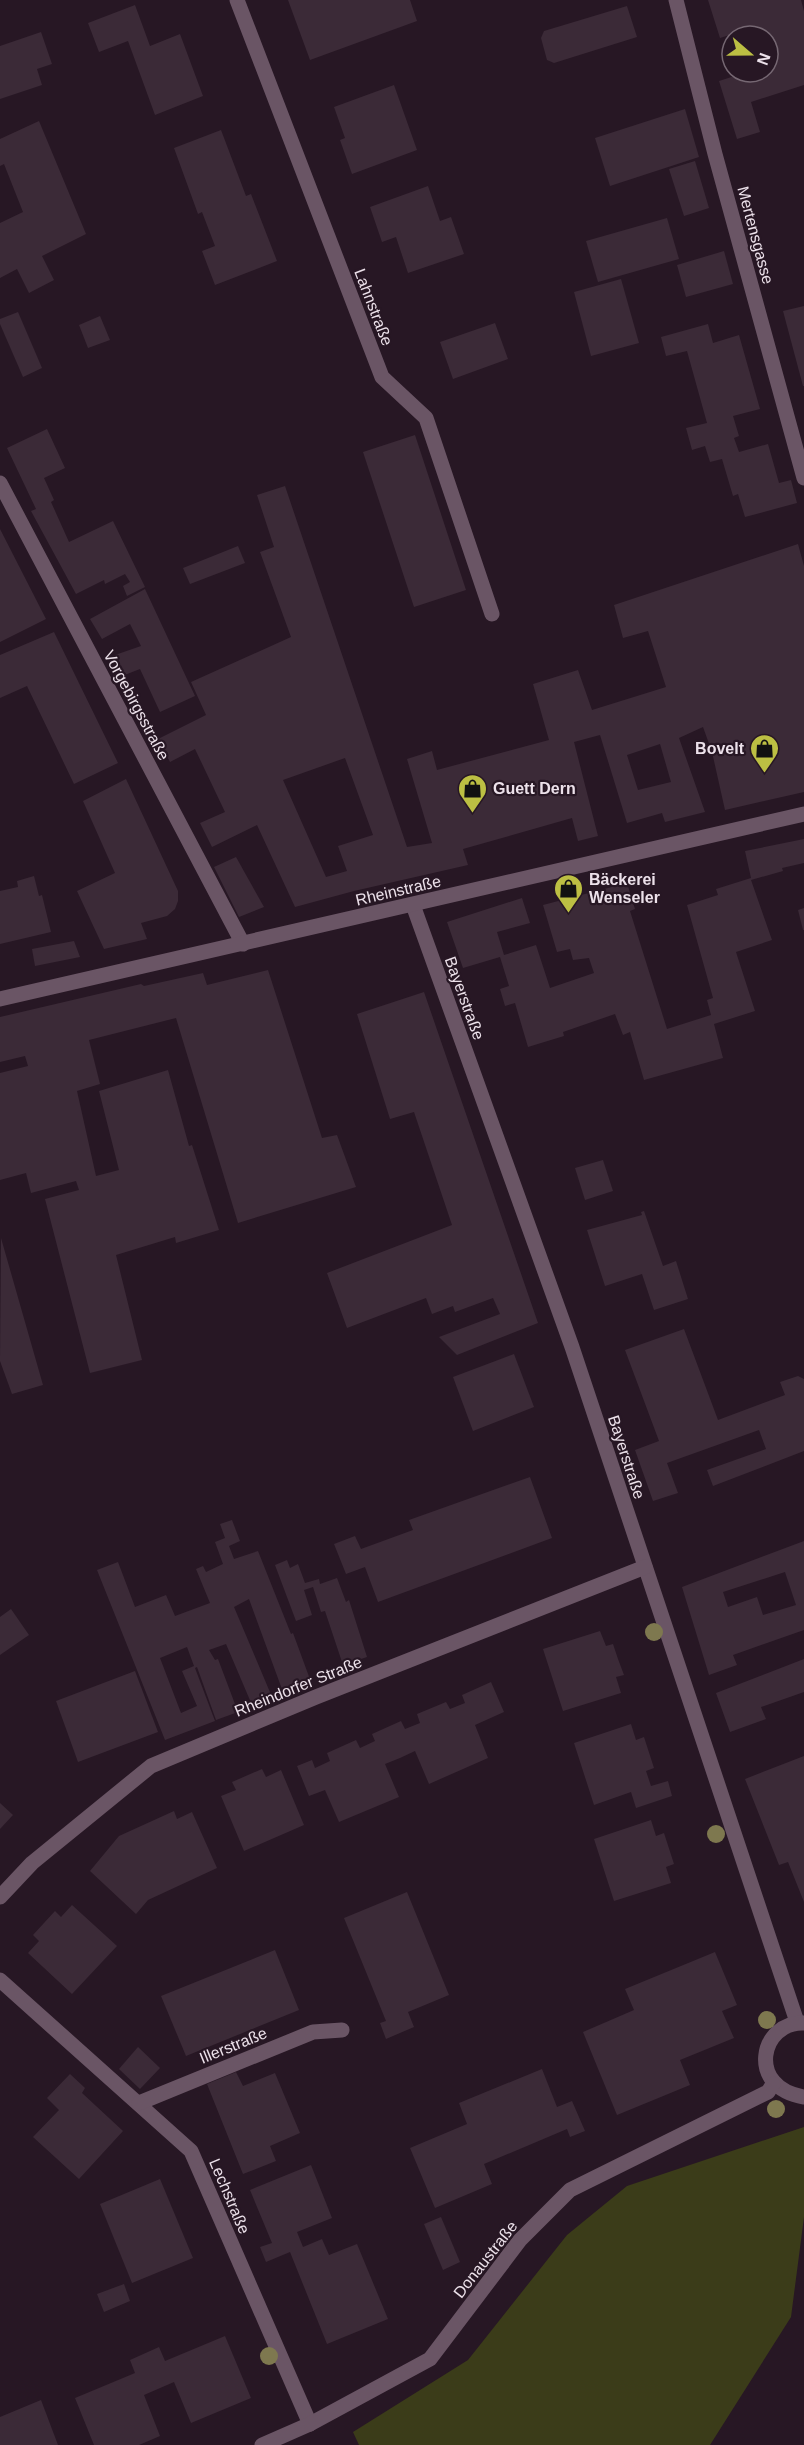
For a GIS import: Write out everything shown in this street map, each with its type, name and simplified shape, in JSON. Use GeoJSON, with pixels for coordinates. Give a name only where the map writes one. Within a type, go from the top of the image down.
{"type":"FeatureCollection","features":[{"type":"Feature","properties":{"kind":"street","name":"Lahnstraße"},"geometry":{"type":"LineString","coordinates":[[237,0],[381,377],[426,418],[492,614]]}},
{"type":"Feature","properties":{"kind":"street","name":"Mertensgasse"},"geometry":{"type":"LineString","coordinates":[[676,0],[715,154],[804,478]]}},
{"type":"Feature","properties":{"kind":"street","name":"Vorgebirgsstraße"},"geometry":{"type":"LineString","coordinates":[[0,483],[243,944]]}},
{"type":"Feature","properties":{"kind":"street","name":"Rheinstraße"},"geometry":{"type":"LineString","coordinates":[[0,999],[804,814]]}},
{"type":"Feature","properties":{"kind":"street","name":"Bayerstraße"},"geometry":{"type":"LineString","coordinates":[[413,905],[572,1347],[801,2023],[779,2030],[768,2046],[765,2066],[773,2084]]}},
{"type":"Feature","properties":{"kind":"street","name":"Rheindorfer Straße"},"geometry":{"type":"LineString","coordinates":[[0,1897],[32,1863],[151,1766],[316,1697],[645,1567]]}},
{"type":"Feature","properties":{"kind":"street","name":"Lechstraße"},"geometry":{"type":"LineString","coordinates":[[0,1980],[191,2151],[310,2424]]}},
{"type":"Feature","properties":{"kind":"street","name":"Illerstraße"},"geometry":{"type":"LineString","coordinates":[[139,2103],[313,2032],[342,2030]]}},
{"type":"Feature","properties":{"kind":"street"},"geometry":{"type":"LineString","coordinates":[[773,2084],[788,2095],[804,2097]]}},
{"type":"Feature","properties":{"kind":"street","name":"Donaustraße"},"geometry":{"type":"LineString","coordinates":[[262,2445],[310,2424],[430,2359],[520,2240],[570,2190],[768,2092],[773,2084]]}},
{"type":"Feature","properties":{"kind":"shaded area"},"geometry":{"type":"Polygon","coordinates":[[[804,2127],[804,2217],[791,2317],[710,2445],[359,2445],[353,2432],[468,2360],[567,2235],[627,2186],[804,2127]]]}},
{"type":"Feature","properties":{"kind":"building"},"geometry":{"type":"Polygon","coordinates":[[[288,0],[410,0],[417,21],[310,60],[288,0]]]}},
{"type":"Feature","properties":{"kind":"building"},"geometry":{"type":"Polygon","coordinates":[[[708,0],[801,0],[804,11],[804,85],[751,102],[760,132],[737,139],[719,81],[720,84],[780,84],[780,24],[720,24],[720,38],[708,0]]]}},
{"type":"Feature","properties":{"kind":"building"},"geometry":{"type":"Polygon","coordinates":[[[135,5],[150,46],[180,34],[203,96],[155,115],[128,41],[99,52],[88,23],[135,5]]]}},
{"type":"Feature","properties":{"kind":"building"},"geometry":{"type":"Polygon","coordinates":[[[627,6],[637,37],[554,63],[547,60],[541,38],[544,31],[627,6]]]}},
{"type":"Feature","properties":{"kind":"building"},"geometry":{"type":"Polygon","coordinates":[[[41,32],[52,64],[37,69],[42,85],[0,99],[0,46],[41,32]]]}},
{"type":"Feature","properties":{"kind":"building"},"geometry":{"type":"Polygon","coordinates":[[[394,85],[417,150],[352,174],[340,140],[345,138],[334,107],[394,85]]]}},
{"type":"Feature","properties":{"kind":"building"},"geometry":{"type":"Polygon","coordinates":[[[685,109],[699,157],[610,186],[595,138],[685,109]]]}},
{"type":"Feature","properties":{"kind":"building"},"geometry":{"type":"Polygon","coordinates":[[[39,121],[86,234],[42,256],[54,280],[29,293],[17,269],[0,278],[0,223],[23,212],[4,164],[0,166],[0,139],[39,121]]]}},
{"type":"Feature","properties":{"kind":"building"},"geometry":{"type":"Polygon","coordinates":[[[221,130],[246,196],[251,194],[277,261],[215,285],[202,251],[215,246],[202,212],[198,214],[174,148],[221,130]]]}},
{"type":"Feature","properties":{"kind":"building"},"geometry":{"type":"Polygon","coordinates":[[[695,161],[709,208],[684,216],[669,169],[695,161]]]}},
{"type":"Feature","properties":{"kind":"building"},"geometry":{"type":"Polygon","coordinates":[[[428,186],[440,221],[451,217],[464,254],[408,273],[396,237],[382,242],[370,207],[428,186]]]}},
{"type":"Feature","properties":{"kind":"building"},"geometry":{"type":"Polygon","coordinates":[[[667,218],[679,259],[598,282],[586,241],[667,218]]]}},
{"type":"Feature","properties":{"kind":"building"},"geometry":{"type":"Polygon","coordinates":[[[724,251],[733,284],[686,297],[677,265],[724,251]]]}},
{"type":"Feature","properties":{"kind":"building"},"geometry":{"type":"Polygon","coordinates":[[[621,279],[639,343],[591,356],[574,292],[621,279]]]}},
{"type":"Feature","properties":{"kind":"building"},"geometry":{"type":"Polygon","coordinates":[[[804,306],[804,386],[803,386],[783,311],[804,306]]]}},
{"type":"Feature","properties":{"kind":"building"},"geometry":{"type":"Polygon","coordinates":[[[18,312],[42,368],[23,377],[0,324],[0,319],[18,312]]]}},
{"type":"Feature","properties":{"kind":"building"},"geometry":{"type":"Polygon","coordinates":[[[100,316],[110,340],[88,348],[79,325],[100,316]]]}},
{"type":"Feature","properties":{"kind":"building"},"geometry":{"type":"Polygon","coordinates":[[[495,323],[508,359],[453,379],[440,342],[495,323]]]}},
{"type":"Feature","properties":{"kind":"building"},"geometry":{"type":"Polygon","coordinates":[[[708,324],[713,343],[739,335],[760,409],[733,416],[739,436],[734,438],[739,452],[768,444],[779,483],[791,480],[797,503],[745,517],[738,494],[733,496],[722,459],[710,462],[705,446],[692,450],[686,428],[707,423],[687,351],[666,356],[661,337],[708,324]]]}},
{"type":"Feature","properties":{"kind":"building"},"geometry":{"type":"Polygon","coordinates":[[[47,429],[65,468],[44,478],[54,500],[51,502],[69,542],[113,521],[145,587],[127,596],[123,586],[130,582],[125,574],[105,584],[104,580],[76,594],[31,511],[36,509],[7,448],[47,429]]]}},
{"type":"Feature","properties":{"kind":"building"},"geometry":{"type":"Polygon","coordinates":[[[415,435],[466,590],[414,607],[363,452],[415,435]]]}},
{"type":"Feature","properties":{"kind":"building"},"geometry":{"type":"Polygon","coordinates":[[[285,486],[407,847],[432,843],[407,759],[432,751],[437,770],[549,740],[533,684],[578,670],[592,710],[666,687],[648,631],[623,638],[614,605],[798,544],[804,566],[804,792],[725,810],[712,752],[703,727],[679,738],[705,812],[665,822],[662,813],[627,823],[600,735],[574,742],[598,836],[578,841],[572,818],[463,849],[468,865],[295,907],[257,825],[212,847],[200,823],[225,812],[195,749],[170,762],[158,739],[206,715],[191,682],[291,637],[260,552],[274,547],[257,495],[285,486]],[[660,744],[627,755],[638,790],[671,782],[660,744]],[[345,758],[283,780],[326,877],[347,871],[338,846],[373,835],[345,758]]]}},
{"type":"Feature","properties":{"kind":"building"},"geometry":{"type":"Polygon","coordinates":[[[0,529],[46,619],[0,642],[0,529]]]}},
{"type":"Feature","properties":{"kind":"building"},"geometry":{"type":"Polygon","coordinates":[[[238,546],[245,563],[190,584],[183,568],[238,546]]]}},
{"type":"Feature","properties":{"kind":"building"},"geometry":{"type":"Polygon","coordinates":[[[145,589],[195,696],[160,712],[140,669],[122,676],[115,655],[141,646],[130,624],[102,639],[90,619],[145,589]]]}},
{"type":"Feature","properties":{"kind":"building"},"geometry":{"type":"Polygon","coordinates":[[[54,632],[118,763],[74,784],[27,686],[0,698],[0,655],[54,632]]]}},
{"type":"Feature","properties":{"kind":"building"},"geometry":{"type":"Polygon","coordinates":[[[126,779],[178,891],[178,901],[175,909],[167,916],[141,923],[147,939],[104,949],[77,891],[115,873],[83,801],[126,779]]]}},
{"type":"Feature","properties":{"kind":"building"},"geometry":{"type":"Polygon","coordinates":[[[804,839],[804,863],[782,868],[783,871],[751,880],[772,940],[736,952],[755,1011],[714,1024],[723,1058],[644,1080],[630,1032],[623,1035],[615,1014],[563,1032],[564,1036],[528,1047],[515,1003],[505,1006],[500,989],[509,986],[500,957],[463,968],[447,922],[522,898],[530,923],[497,932],[504,955],[536,945],[550,988],[594,973],[589,958],[573,960],[570,949],[557,952],[543,905],[627,883],[635,909],[630,911],[667,1029],[711,1015],[707,1000],[713,998],[687,905],[718,895],[716,889],[751,878],[745,851],[804,839]]]}},
{"type":"Feature","properties":{"kind":"building"},"geometry":{"type":"Polygon","coordinates":[[[236,857],[264,907],[239,917],[214,867],[236,857]]]}},
{"type":"Feature","properties":{"kind":"building"},"geometry":{"type":"Polygon","coordinates":[[[34,876],[39,896],[42,895],[51,932],[0,944],[0,891],[18,887],[17,881],[34,876]]]}},
{"type":"Feature","properties":{"kind":"building"},"geometry":{"type":"Polygon","coordinates":[[[804,908],[804,930],[803,930],[798,910],[804,908]]]}},
{"type":"Feature","properties":{"kind":"building"},"geometry":{"type":"Polygon","coordinates":[[[74,941],[80,957],[35,966],[32,949],[74,941]]]}},
{"type":"Feature","properties":{"kind":"building"},"geometry":{"type":"Polygon","coordinates":[[[268,970],[322,1138],[337,1135],[356,1187],[238,1223],[176,1018],[89,1040],[100,1084],[77,1091],[96,1176],[119,1170],[99,1091],[168,1070],[189,1146],[192,1145],[219,1230],[176,1243],[175,1237],[116,1255],[142,1360],[90,1373],[45,1199],[79,1190],[76,1181],[31,1193],[26,1173],[0,1180],[0,1073],[28,1066],[25,1056],[0,1062],[0,1017],[141,984],[144,986],[203,973],[207,985],[268,970]]]}},
{"type":"Feature","properties":{"kind":"building"},"geometry":{"type":"Polygon","coordinates":[[[424,992],[538,1323],[457,1355],[439,1337],[500,1314],[493,1298],[455,1312],[453,1306],[432,1314],[426,1298],[347,1328],[327,1273],[452,1225],[414,1112],[390,1119],[357,1014],[424,992]]]}},
{"type":"Feature","properties":{"kind":"building"},"geometry":{"type":"Polygon","coordinates":[[[603,1160],[613,1191],[585,1200],[575,1168],[603,1160]]]}},
{"type":"Feature","properties":{"kind":"building"},"geometry":{"type":"Polygon","coordinates":[[[644,1211],[663,1266],[676,1261],[688,1299],[654,1310],[642,1274],[605,1286],[587,1230],[642,1215],[641,1212],[644,1211]]]}},
{"type":"Feature","properties":{"kind":"building"},"geometry":{"type":"Polygon","coordinates":[[[1,1238],[43,1385],[12,1394],[0,1361],[1,1238]]]}},
{"type":"Feature","properties":{"kind":"building"},"geometry":{"type":"Polygon","coordinates":[[[684,1329],[718,1420],[785,1395],[780,1382],[798,1376],[804,1379],[804,1451],[713,1486],[707,1470],[766,1449],[759,1430],[667,1463],[678,1493],[653,1501],[635,1450],[659,1441],[625,1350],[684,1329]]]}},
{"type":"Feature","properties":{"kind":"building"},"geometry":{"type":"Polygon","coordinates":[[[514,1354],[534,1407],[473,1431],[453,1377],[514,1354]]]}},
{"type":"Feature","properties":{"kind":"building"},"geometry":{"type":"Polygon","coordinates":[[[530,1477],[552,1538],[378,1602],[365,1567],[346,1574],[334,1544],[355,1536],[361,1549],[413,1530],[409,1520],[530,1477]]]}},
{"type":"Feature","properties":{"kind":"building"},"geometry":{"type":"Polygon","coordinates":[[[232,1520],[240,1541],[229,1546],[234,1559],[258,1551],[311,1682],[283,1692],[249,1599],[234,1607],[272,1697],[252,1705],[226,1644],[209,1650],[215,1660],[218,1659],[238,1712],[216,1720],[197,1667],[195,1668],[215,1721],[165,1740],[97,1570],[118,1562],[135,1607],[166,1595],[175,1616],[210,1603],[196,1569],[203,1566],[206,1572],[223,1564],[215,1542],[225,1538],[220,1524],[232,1520]],[[187,1647],[160,1658],[181,1713],[197,1706],[182,1671],[194,1666],[187,1647]]]}},
{"type":"Feature","properties":{"kind":"building"},"geometry":{"type":"Polygon","coordinates":[[[804,1541],[804,1630],[733,1655],[737,1665],[709,1675],[682,1587],[804,1541]],[[785,1572],[723,1592],[728,1607],[757,1597],[763,1615],[796,1605],[785,1572]]]}},
{"type":"Feature","properties":{"kind":"building"},"geometry":{"type":"Polygon","coordinates":[[[287,1560],[290,1568],[298,1564],[305,1583],[319,1579],[320,1584],[337,1578],[346,1602],[349,1600],[367,1657],[343,1665],[325,1611],[321,1612],[313,1587],[304,1590],[312,1615],[296,1621],[275,1565],[287,1560]]]}},
{"type":"Feature","properties":{"kind":"building"},"geometry":{"type":"Polygon","coordinates":[[[11,1609],[29,1635],[0,1655],[0,1617],[11,1609]]]}},
{"type":"Feature","properties":{"kind":"building"},"geometry":{"type":"Polygon","coordinates":[[[600,1631],[606,1646],[613,1644],[624,1675],[616,1677],[621,1693],[563,1711],[543,1649],[600,1631]]]}},
{"type":"Feature","properties":{"kind":"building"},"geometry":{"type":"Polygon","coordinates":[[[804,1659],[804,1692],[761,1707],[766,1719],[730,1732],[716,1693],[804,1659]]]}},
{"type":"Feature","properties":{"kind":"building"},"geometry":{"type":"Polygon","coordinates":[[[135,1671],[158,1732],[78,1762],[56,1701],[135,1671]]]}},
{"type":"Feature","properties":{"kind":"building"},"geometry":{"type":"Polygon","coordinates":[[[491,1682],[504,1712],[475,1725],[488,1758],[429,1784],[415,1751],[385,1764],[399,1797],[339,1822],[325,1790],[309,1796],[297,1766],[312,1760],[315,1768],[330,1761],[327,1753],[356,1740],[360,1748],[375,1741],[372,1734],[401,1721],[405,1729],[420,1723],[417,1714],[446,1702],[450,1709],[465,1703],[462,1695],[491,1682]]]}},
{"type":"Feature","properties":{"kind":"building"},"geometry":{"type":"Polygon","coordinates":[[[631,1724],[636,1740],[644,1737],[654,1768],[646,1771],[651,1786],[668,1781],[672,1796],[636,1808],[631,1792],[594,1805],[574,1743],[631,1724]]]}},
{"type":"Feature","properties":{"kind":"building"},"geometry":{"type":"Polygon","coordinates":[[[804,1756],[804,1902],[788,1862],[779,1865],[745,1779],[804,1756]]]}},
{"type":"Feature","properties":{"kind":"building"},"geometry":{"type":"Polygon","coordinates":[[[262,1769],[266,1777],[281,1770],[304,1825],[244,1851],[221,1796],[236,1790],[232,1782],[262,1769]]]}},
{"type":"Feature","properties":{"kind":"building"},"geometry":{"type":"Polygon","coordinates":[[[0,1803],[13,1815],[0,1829],[0,1803]]]}},
{"type":"Feature","properties":{"kind":"building"},"geometry":{"type":"Polygon","coordinates":[[[174,1811],[177,1819],[192,1812],[217,1868],[148,1900],[136,1914],[90,1871],[119,1836],[174,1811]]]}},
{"type":"Feature","properties":{"kind":"building"},"geometry":{"type":"Polygon","coordinates":[[[651,1820],[656,1836],[664,1833],[674,1864],[666,1867],[671,1883],[614,1901],[594,1839],[651,1820]]]}},
{"type":"Feature","properties":{"kind":"building"},"geometry":{"type":"Polygon","coordinates":[[[407,1892],[449,1995],[408,2012],[414,2027],[386,2039],[380,2023],[386,2021],[344,1918],[407,1892]]]}},
{"type":"Feature","properties":{"kind":"building"},"geometry":{"type":"Polygon","coordinates":[[[72,1905],[117,1946],[72,1994],[28,1953],[39,1941],[33,1935],[55,1911],[61,1917],[72,1905]]]}},
{"type":"Feature","properties":{"kind":"building"},"geometry":{"type":"Polygon","coordinates":[[[275,1950],[299,2010],[186,2056],[161,1996],[275,1950]]]}},
{"type":"Feature","properties":{"kind":"building"},"geometry":{"type":"Polygon","coordinates":[[[715,1952],[737,2005],[722,2011],[734,2038],[680,2060],[690,2085],[617,2115],[583,2032],[634,2010],[625,1989],[715,1952]]]}},
{"type":"Feature","properties":{"kind":"building"},"geometry":{"type":"Polygon","coordinates":[[[138,2047],[160,2068],[140,2089],[119,2069],[138,2047]]]}},
{"type":"Feature","properties":{"kind":"building"},"geometry":{"type":"Polygon","coordinates":[[[542,2069],[557,2107],[572,2101],[585,2131],[570,2137],[567,2129],[484,2164],[492,2184],[435,2208],[410,2148],[467,2124],[459,2103],[542,2069]]]}},
{"type":"Feature","properties":{"kind":"building"},"geometry":{"type":"Polygon","coordinates":[[[236,2072],[243,2086],[275,2073],[300,2133],[270,2146],[276,2161],[243,2174],[207,2084],[236,2072]]]}},
{"type":"Feature","properties":{"kind":"building"},"geometry":{"type":"Polygon","coordinates":[[[70,2074],[85,2088],[82,2093],[123,2131],[79,2179],[33,2137],[59,2110],[47,2098],[70,2074]]]}},
{"type":"Feature","properties":{"kind":"building"},"geometry":{"type":"Polygon","coordinates":[[[311,2165],[332,2218],[297,2232],[303,2247],[322,2239],[329,2255],[357,2244],[388,2319],[327,2344],[290,2252],[266,2262],[260,2247],[272,2243],[250,2190],[311,2165]]]}},
{"type":"Feature","properties":{"kind":"building"},"geometry":{"type":"Polygon","coordinates":[[[160,2179],[193,2258],[132,2283],[100,2204],[160,2179]]]}},
{"type":"Feature","properties":{"kind":"building"},"geometry":{"type":"Polygon","coordinates":[[[441,2217],[460,2262],[443,2270],[424,2224],[441,2217]]]}},
{"type":"Feature","properties":{"kind":"building"},"geometry":{"type":"Polygon","coordinates":[[[124,2284],[130,2301],[104,2312],[97,2294],[124,2284]]]}},
{"type":"Feature","properties":{"kind":"building"},"geometry":{"type":"Polygon","coordinates":[[[225,2336],[251,2398],[191,2423],[174,2382],[144,2395],[160,2436],[139,2445],[94,2445],[75,2398],[135,2373],[130,2360],[159,2347],[165,2361],[225,2336]]]}},
{"type":"Feature","properties":{"kind":"building"},"geometry":{"type":"Polygon","coordinates":[[[41,2400],[58,2445],[0,2445],[0,2417],[41,2400]]]}},
{"type":"Feature","properties":{"kind":"place","name":"Bovelt"},"geometry":{"type":"Point","coordinates":[765,774]}},
{"type":"Feature","properties":{"kind":"place","name":"Guett Dern"},"geometry":{"type":"Point","coordinates":[472,814]}},
{"type":"Feature","properties":{"kind":"place","name":"Bäckerei Wenseler"},"geometry":{"type":"Point","coordinates":[568,914]}}]}
